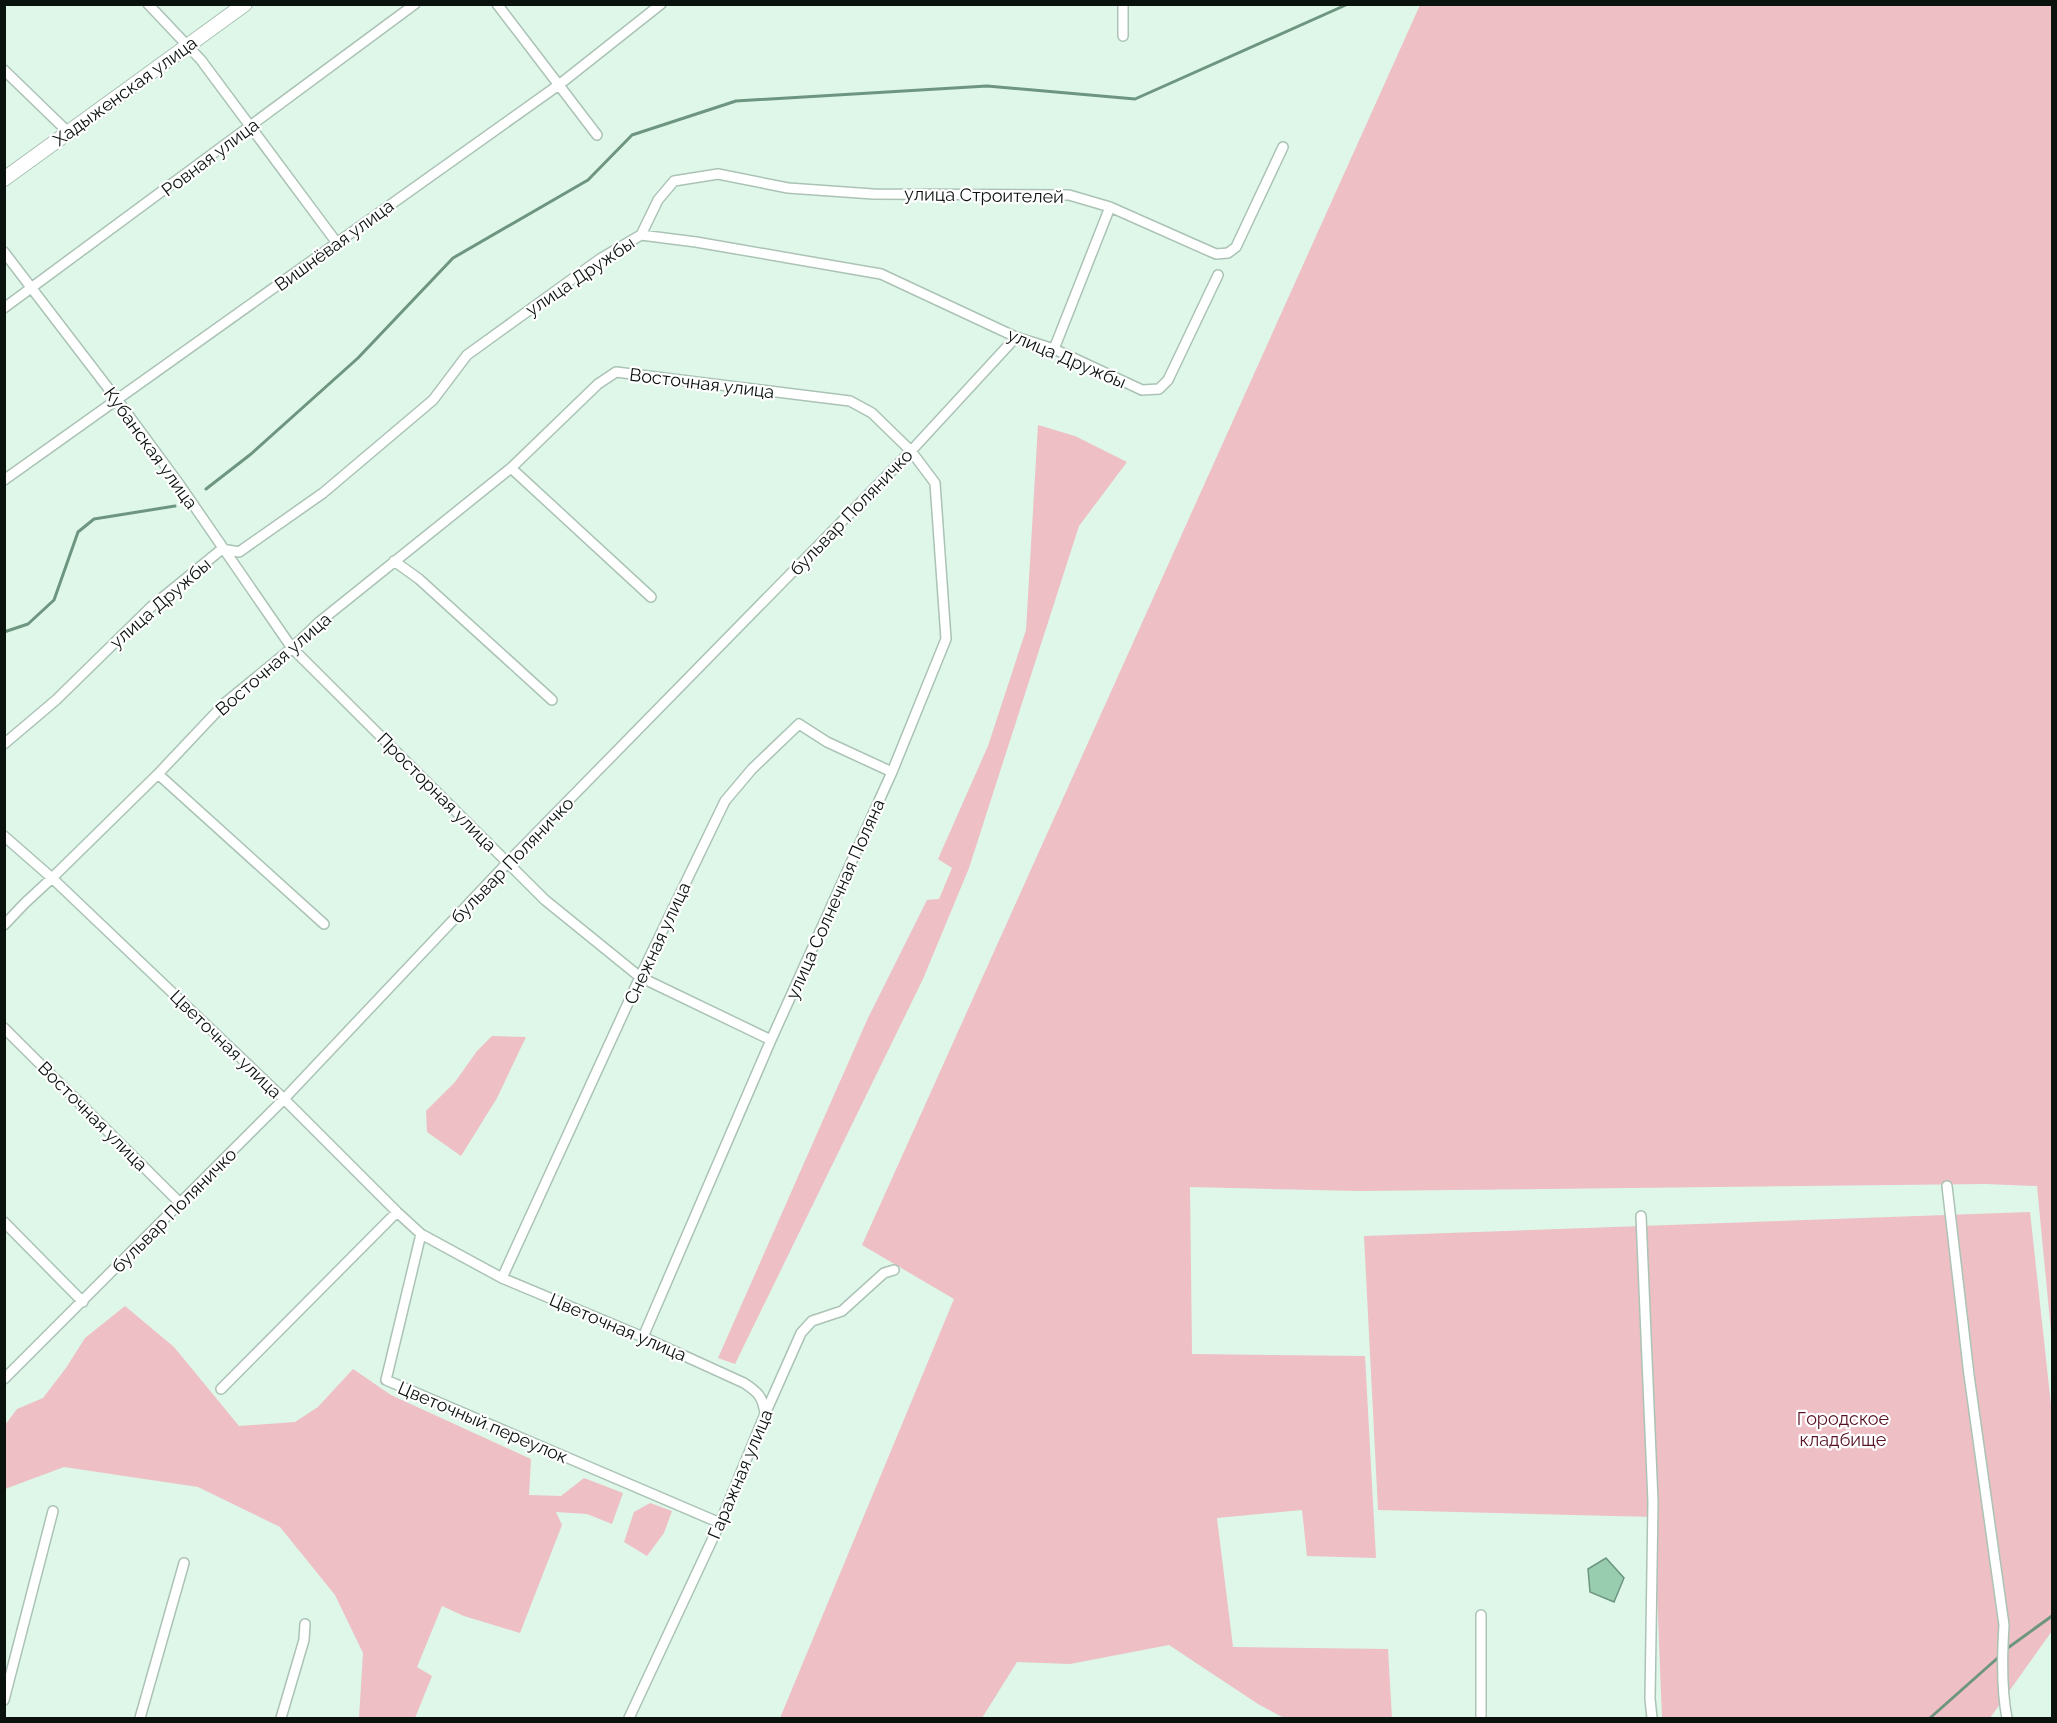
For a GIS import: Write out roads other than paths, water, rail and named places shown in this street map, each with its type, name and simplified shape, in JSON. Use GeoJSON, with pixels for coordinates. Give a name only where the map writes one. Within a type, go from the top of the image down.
{"type":"FeatureCollection","features":[{"type":"Feature","properties":{"kind":"main road","name":"Хадыженская улица"},"geometry":{"type":"LineString","coordinates":[[4,179],[245,4]]}},
{"type":"Feature","properties":{"kind":"street"},"geometry":{"type":"LineString","coordinates":[[148,4],[187,45],[251,126],[337,243]]}},
{"type":"Feature","properties":{"kind":"street","name":"Ровная улица"},"geometry":{"type":"LineString","coordinates":[[4,308],[415,4]]}},
{"type":"Feature","properties":{"kind":"street"},"geometry":{"type":"LineString","coordinates":[[497,4],[597,135]]}},
{"type":"Feature","properties":{"kind":"street","name":"Вишнёвая улица"},"geometry":{"type":"LineString","coordinates":[[4,480],[560,84],[661,4]]}},
{"type":"Feature","properties":{"kind":"street"},"geometry":{"type":"LineString","coordinates":[[1123,4],[1123,36]]}},
{"type":"Feature","properties":{"kind":"street"},"geometry":{"type":"LineString","coordinates":[[4,70],[68,132]]}},
{"type":"Feature","properties":{"kind":"street","name":"улица Строителей"},"geometry":{"type":"LineString","coordinates":[[641,235],[658,200],[674,181],[718,174],[788,188],[873,194],[1069,195],[1110,207],[1216,254],[1228,253],[1236,247],[1283,147]]}},
{"type":"Feature","properties":{"kind":"street"},"geometry":{"type":"LineString","coordinates":[[1054,349],[1110,207]]}},
{"type":"Feature","properties":{"kind":"street","name":"улица Дружбы"},"geometry":{"type":"LineString","coordinates":[[4,744],[56,700],[151,607],[222,549],[239,552],[323,493],[433,400],[467,356],[600,259],[641,235],[696,242],[881,274],[1016,337],[1054,349],[1142,390],[1159,389],[1168,380],[1218,275]]}},
{"type":"Feature","properties":{"kind":"street","name":"Кубанская улица"},"geometry":{"type":"LineString","coordinates":[[4,252],[179,484],[292,648]]}},
{"type":"Feature","properties":{"kind":"street","name":"бульвар Поляничко"},"geometry":{"type":"LineString","coordinates":[[4,1379],[284,1099],[508,862],[911,451],[1016,337]]}},
{"type":"Feature","properties":{"kind":"street","name":"Восточная улица"},"geometry":{"type":"LineString","coordinates":[[4,925],[158,774],[225,702],[292,648],[318,623],[511,468],[598,384],[616,372],[850,401],[872,413],[911,451]]}},
{"type":"Feature","properties":{"kind":"street","name":"улица Солнечная Поляна"},"geometry":{"type":"LineString","coordinates":[[643,1337],[771,1040],[892,771],[946,639],[934,483],[911,451]]}},
{"type":"Feature","properties":{"kind":"street"},"geometry":{"type":"LineString","coordinates":[[511,468],[651,597]]}},
{"type":"Feature","properties":{"kind":"street"},"geometry":{"type":"LineString","coordinates":[[394,561],[419,579],[552,700]]}},
{"type":"Feature","properties":{"kind":"street","name":"Просторная улица"},"geometry":{"type":"LineString","coordinates":[[292,648],[545,900],[640,977],[771,1040]]}},
{"type":"Feature","properties":{"kind":"street","name":"Снежная улица"},"geometry":{"type":"LineString","coordinates":[[502,1278],[640,977],[725,801],[752,769],[800,724],[826,742],[892,771]]}},
{"type":"Feature","properties":{"kind":"street"},"geometry":{"type":"LineString","coordinates":[[158,774],[324,924]]}},
{"type":"Feature","properties":{"kind":"street","name":"Цветочная улица"},"geometry":{"type":"LineString","coordinates":[[4,836],[52,878],[284,1099],[421,1234],[502,1278],[643,1337],[744,1383],[759,1392],[764,1403],[765,1414]]}},
{"type":"Feature","properties":{"kind":"street","name":"Восточная улица"},"geometry":{"type":"LineString","coordinates":[[4,1028],[181,1204]]}},
{"type":"Feature","properties":{"kind":"street"},"geometry":{"type":"LineString","coordinates":[[1947,1186],[1969,1375],[2004,1624],[2002,1650],[2007,1719]]}},
{"type":"Feature","properties":{"kind":"street"},"geometry":{"type":"LineString","coordinates":[[221,1389],[397,1212]]}},
{"type":"Feature","properties":{"kind":"street"},"geometry":{"type":"LineString","coordinates":[[1641,1216],[1653,1502],[1650,1699],[1652,1719]]}},
{"type":"Feature","properties":{"kind":"street"},"geometry":{"type":"LineString","coordinates":[[4,1222],[83,1302]]}},
{"type":"Feature","properties":{"kind":"street","name":"Цветочный переулок"},"geometry":{"type":"LineString","coordinates":[[421,1234],[386,1380],[720,1523]]}},
{"type":"Feature","properties":{"kind":"street","name":"Гаражная улица"},"geometry":{"type":"LineString","coordinates":[[629,1719],[720,1523],[801,1333],[812,1321],[842,1311],[884,1273],[894,1270]]}},
{"type":"Feature","properties":{"kind":"street"},"geometry":{"type":"LineString","coordinates":[[4,1700],[53,1511]]}},
{"type":"Feature","properties":{"kind":"street"},"geometry":{"type":"LineString","coordinates":[[140,1719],[184,1563]]}},
{"type":"Feature","properties":{"kind":"street"},"geometry":{"type":"LineString","coordinates":[[1481,1615],[1481,1719]]}},
{"type":"Feature","properties":{"kind":"street"},"geometry":{"type":"LineString","coordinates":[[281,1719],[304,1640],[305,1624]]}},
{"type":"Feature","properties":{"kind":"waterway"},"geometry":{"type":"LineString","coordinates":[[206,489],[251,454],[358,358],[453,258],[588,180],[632,135],[736,101],[987,86],[1135,99],[1348,4]]}},
{"type":"Feature","properties":{"kind":"waterway"},"geometry":{"type":"LineString","coordinates":[[4,632],[28,624],[54,600],[78,532],[94,519],[175,506]]}},
{"type":"Feature","properties":{"kind":"waterway"},"geometry":{"type":"LineString","coordinates":[[2005,1650],[2052,1616]]}},
{"type":"Feature","properties":{"kind":"waterway"},"geometry":{"type":"LineString","coordinates":[[1930,1718],[2001,1655]]}},
{"type":"Feature","properties":{"kind":"park label","name":"Городское кладбище"},"geometry":{"type":"Point","coordinates":[1843,1428]}}]}
